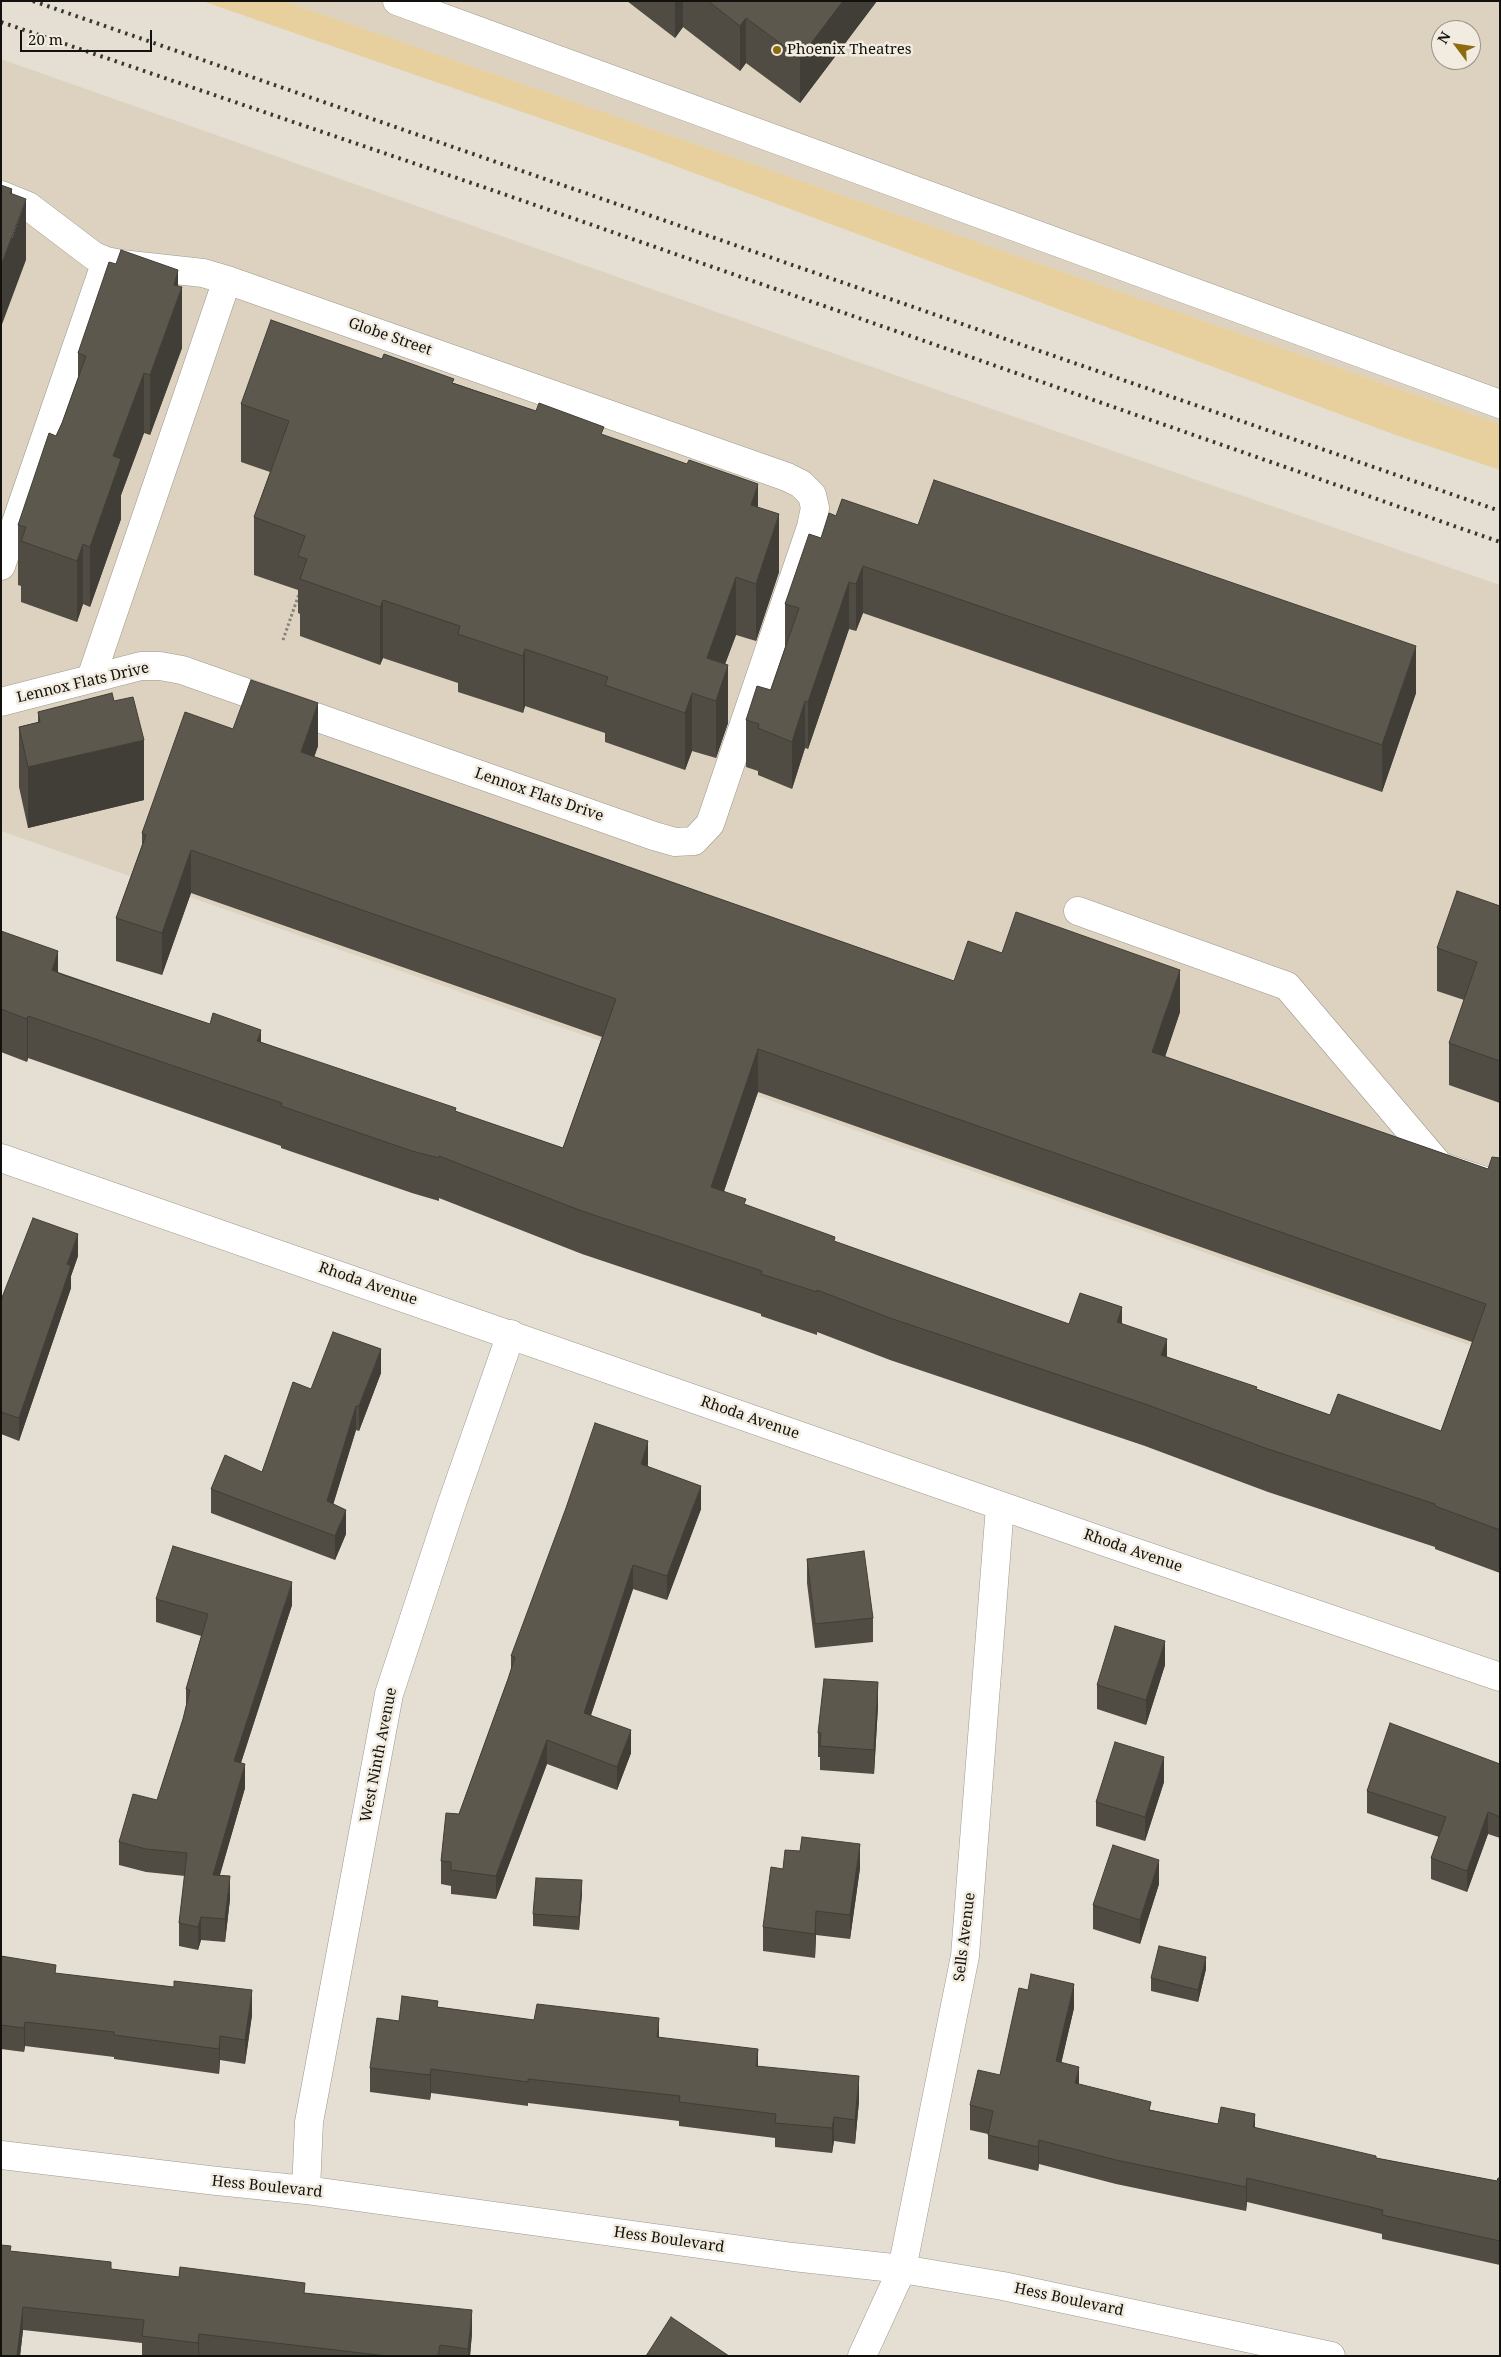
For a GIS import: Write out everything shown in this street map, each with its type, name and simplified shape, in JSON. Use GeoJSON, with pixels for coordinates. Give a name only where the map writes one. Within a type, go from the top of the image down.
{"type":"FeatureCollection","features":[{"type":"Feature","properties":{"kind":"street"},"geometry":{"type":"LineString","coordinates":[[397,1],[1500,404]]}},
{"type":"Feature","properties":{"kind":"street","name":"Globe Street"},"geometry":{"type":"LineString","coordinates":[[1,195],[28,206],[94,256],[106,261],[203,273],[227,280],[787,477]]}},
{"type":"Feature","properties":{"kind":"street"},"geometry":{"type":"LineString","coordinates":[[1,566],[106,261]]}},
{"type":"Feature","properties":{"kind":"street"},"geometry":{"type":"LineString","coordinates":[[92,678],[227,280]]}},
{"type":"Feature","properties":{"kind":"street","name":"Lennox Flats Drive"},"geometry":{"type":"LineString","coordinates":[[1,702],[141,666],[160,666],[182,670],[654,836],[674,842],[694,841],[710,824],[811,527],[815,508],[812,495],[801,484],[787,477]]}},
{"type":"Feature","properties":{"kind":"street"},"geometry":{"type":"LineString","coordinates":[[1078,911],[1287,986],[1440,1166],[1500,1186]]}},
{"type":"Feature","properties":{"kind":"street","name":"Rhoda Avenue"},"geometry":{"type":"LineString","coordinates":[[1,1158],[511,1334],[1000,1506],[1500,1677]]}},
{"type":"Feature","properties":{"kind":"street","name":"West Ninth Avenue"},"geometry":{"type":"LineString","coordinates":[[306,2190],[309,2122],[389,1694],[451,1506],[511,1334]]}},
{"type":"Feature","properties":{"kind":"street","name":"Sells Avenue"},"geometry":{"type":"LineString","coordinates":[[862,2356],[902,2269],[965,1956],[1000,1506]]}},
{"type":"Feature","properties":{"kind":"street","name":"Hess Boulevard"},"geometry":{"type":"LineString","coordinates":[[1,2155],[306,2190],[792,2258],[902,2269],[1003,2286],[1331,2356]]}},
{"type":"Feature","properties":{"kind":"path"},"geometry":{"type":"LineString","coordinates":[[283,640],[299,593]]}},
{"type":"Feature","properties":{"kind":"shaded area"},"geometry":{"type":"Polygon","coordinates":[[[202,1],[284,1],[1500,424],[1500,470],[1393,434],[635,151],[202,1]]]}},
{"type":"Feature","properties":{"kind":"shaded area"},"geometry":{"type":"Polygon","coordinates":[[[284,1],[1500,1],[1500,424],[284,1]]]}},
{"type":"Feature","properties":{"kind":"shaded area"},"geometry":{"type":"Polygon","coordinates":[[[1,59],[943,392],[1500,585],[1500,1356],[1,831],[1,59]]]}},
{"type":"Feature","properties":{"kind":"building"},"geometry":{"type":"Polygon","coordinates":[[[708,1],[843,1],[800,58],[746,18],[740,26],[708,1]]]}},
{"type":"Feature","properties":{"kind":"building"},"geometry":{"type":"Polygon","coordinates":[[[1,185],[12,189],[10,193],[26,199],[1,266],[1,185]]]}},
{"type":"Feature","properties":{"kind":"building"},"geometry":{"type":"Polygon","coordinates":[[[121,250],[178,270],[174,285],[182,287],[150,375],[144,373],[113,456],[121,459],[90,547],[83,544],[77,561],[21,541],[26,527],[18,525],[49,433],[56,436],[86,356],[78,353],[109,262],[116,264],[121,250]]]}},
{"type":"Feature","properties":{"kind":"building"},"geometry":{"type":"Polygon","coordinates":[[[271,320],[382,359],[384,354],[454,379],[452,383],[536,411],[539,403],[604,427],[601,434],[687,464],[689,460],[758,484],[751,505],[779,514],[756,584],[736,577],[707,658],[728,665],[716,701],[692,693],[685,713],[605,685],[608,677],[525,649],[523,656],[458,634],[460,626],[383,600],[380,607],[300,579],[307,559],[298,556],[305,536],[254,517],[289,421],[241,404],[271,320]]]}},
{"type":"Feature","properties":{"kind":"building"},"geometry":{"type":"Polygon","coordinates":[[[934,480],[1416,646],[1382,745],[863,566],[856,584],[849,582],[808,702],[805,701],[792,742],[758,728],[759,724],[746,720],[757,686],[771,690],[799,608],[785,604],[809,534],[821,538],[829,513],[836,516],[842,499],[918,525],[934,480]]]}},
{"type":"Feature","properties":{"kind":"building"},"geometry":{"type":"Polygon","coordinates":[[[251,680],[318,703],[301,752],[954,981],[968,941],[1002,953],[1016,912],[1180,970],[1152,1052],[1488,1169],[1492,1157],[1500,1158],[1500,1530],[1435,1506],[1435,1504],[1268,1449],[1145,1404],[890,1318],[817,1290],[817,1292],[761,1274],[762,1271],[582,1211],[439,1156],[439,1158],[412,1151],[281,1106],[282,1103],[28,1016],[27,1019],[1,1009],[1,931],[58,951],[52,970],[63,975],[210,1024],[213,1013],[261,1030],[257,1041],[456,1108],[455,1111],[563,1148],[616,999],[191,850],[162,933],[116,918],[146,835],[142,833],[185,712],[233,729],[251,680]],[[758,1049],[711,1187],[746,1199],[744,1204],[835,1237],[834,1241],[1069,1324],[1080,1293],[1122,1307],[1117,1322],[1167,1339],[1161,1355],[1257,1387],[1256,1389],[1330,1415],[1338,1394],[1441,1431],[1486,1304],[758,1049]]]}},
{"type":"Feature","properties":{"kind":"building"},"geometry":{"type":"Polygon","coordinates":[[[112,693],[114,701],[133,697],[144,740],[28,767],[19,727],[40,722],[38,712],[112,693]]]}},
{"type":"Feature","properties":{"kind":"building"},"geometry":{"type":"Polygon","coordinates":[[[1457,891],[1500,906],[1500,1061],[1449,1043],[1477,962],[1437,948],[1457,891]]]}},
{"type":"Feature","properties":{"kind":"building"},"geometry":{"type":"Polygon","coordinates":[[[33,1218],[78,1234],[67,1264],[71,1266],[19,1418],[1,1412],[1,1300],[33,1218]]]}},
{"type":"Feature","properties":{"kind":"building"},"geometry":{"type":"Polygon","coordinates":[[[333,1332],[381,1349],[359,1406],[356,1406],[327,1501],[346,1510],[335,1536],[211,1489],[225,1455],[262,1472],[293,1382],[311,1389],[333,1332]]]}},
{"type":"Feature","properties":{"kind":"building"},"geometry":{"type":"Polygon","coordinates":[[[595,1423],[648,1441],[641,1464],[701,1486],[667,1576],[633,1565],[584,1713],[631,1730],[617,1767],[547,1740],[496,1876],[451,1870],[451,1862],[441,1861],[446,1813],[459,1814],[508,1679],[515,1657],[511,1656],[566,1508],[595,1423]]]}},
{"type":"Feature","properties":{"kind":"building"},"geometry":{"type":"Polygon","coordinates":[[[173,1546],[292,1582],[234,1761],[245,1764],[213,1875],[230,1876],[225,1919],[201,1917],[198,1927],[179,1923],[187,1853],[146,1849],[119,1842],[133,1794],[157,1800],[183,1719],[190,1690],[186,1689],[208,1614],[156,1599],[173,1546]]]}},
{"type":"Feature","properties":{"kind":"building"},"geometry":{"type":"Polygon","coordinates":[[[864,1551],[873,1618],[815,1624],[807,1559],[864,1551]]]}},
{"type":"Feature","properties":{"kind":"building"},"geometry":{"type":"Polygon","coordinates":[[[1115,1626],[1165,1641],[1146,1700],[1097,1685],[1115,1626]]]}},
{"type":"Feature","properties":{"kind":"building"},"geometry":{"type":"Polygon","coordinates":[[[824,1679],[878,1682],[874,1750],[820,1746],[821,1733],[818,1733],[824,1679]]]}},
{"type":"Feature","properties":{"kind":"building"},"geometry":{"type":"Polygon","coordinates":[[[1390,1723],[1500,1764],[1500,1817],[1488,1812],[1467,1871],[1431,1858],[1446,1817],[1367,1791],[1390,1723]]]}},
{"type":"Feature","properties":{"kind":"building"},"geometry":{"type":"Polygon","coordinates":[[[1115,1742],[1164,1757],[1145,1817],[1096,1802],[1115,1742]]]}},
{"type":"Feature","properties":{"kind":"building"},"geometry":{"type":"Polygon","coordinates":[[[802,1837],[860,1844],[850,1915],[816,1911],[815,1934],[763,1927],[771,1867],[783,1869],[785,1850],[800,1851],[802,1837]]]}},
{"type":"Feature","properties":{"kind":"building"},"geometry":{"type":"Polygon","coordinates":[[[1113,1845],[1159,1860],[1140,1920],[1093,1905],[1113,1845]]]}},
{"type":"Feature","properties":{"kind":"building"},"geometry":{"type":"Polygon","coordinates":[[[536,1878],[582,1880],[579,1917],[533,1914],[536,1878]]]}},
{"type":"Feature","properties":{"kind":"building"},"geometry":{"type":"Polygon","coordinates":[[[1159,1946],[1206,1957],[1198,1990],[1151,1978],[1159,1946]]]}},
{"type":"Feature","properties":{"kind":"building"},"geometry":{"type":"Polygon","coordinates":[[[1,1956],[56,1965],[55,1973],[174,1987],[174,1981],[252,1990],[245,2040],[220,2036],[219,2049],[114,2035],[114,2032],[25,2022],[24,2028],[1,2025],[1,1956]]]}},
{"type":"Feature","properties":{"kind":"building"},"geometry":{"type":"Polygon","coordinates":[[[1031,1974],[1074,1984],[1056,2061],[1079,2067],[1075,2083],[1151,2102],[1149,2110],[1218,2124],[1221,2107],[1255,2114],[1253,2127],[1376,2156],[1376,2158],[1497,2181],[1500,2178],[1500,2241],[1382,2215],[1383,2210],[1247,2178],[1246,2187],[1116,2160],[1039,2140],[1038,2147],[988,2135],[993,2111],[970,2105],[978,2070],[1000,2075],[1019,1988],[1028,1990],[1031,1974]]]}},
{"type":"Feature","properties":{"kind":"building"},"geometry":{"type":"Polygon","coordinates":[[[402,1996],[438,2001],[437,2007],[534,2020],[537,2004],[659,2018],[657,2037],[758,2049],[756,2066],[859,2076],[855,2120],[834,2117],[832,2128],[775,2123],[776,2114],[679,2102],[680,2096],[528,2079],[528,2082],[431,2069],[430,2075],[370,2068],[377,2018],[399,2021],[402,1996]]]}},
{"type":"Feature","properties":{"kind":"building"},"geometry":{"type":"Polygon","coordinates":[[[1,2245],[11,2246],[10,2251],[111,2262],[111,2269],[179,2277],[180,2267],[305,2283],[304,2293],[472,2310],[468,2349],[440,2345],[438,2356],[387,2356],[199,2334],[198,2343],[142,2336],[144,2320],[23,2307],[17,2356],[1,2356],[1,2245]]]}},
{"type":"Feature","properties":{"kind":"building"},"geometry":{"type":"Polygon","coordinates":[[[671,2317],[729,2356],[646,2356],[671,2317]]]}},
{"type":"Feature","properties":{"kind":"railway"},"geometry":{"type":"LineString","coordinates":[[33,1],[1500,511]]}},
{"type":"Feature","properties":{"kind":"railway"},"geometry":{"type":"LineString","coordinates":[[1,22],[492,190],[1500,542]]}},
{"type":"Feature","properties":{"kind":"place","name":"Phoenix Theatres"},"geometry":{"type":"Point","coordinates":[777,50]}}]}
